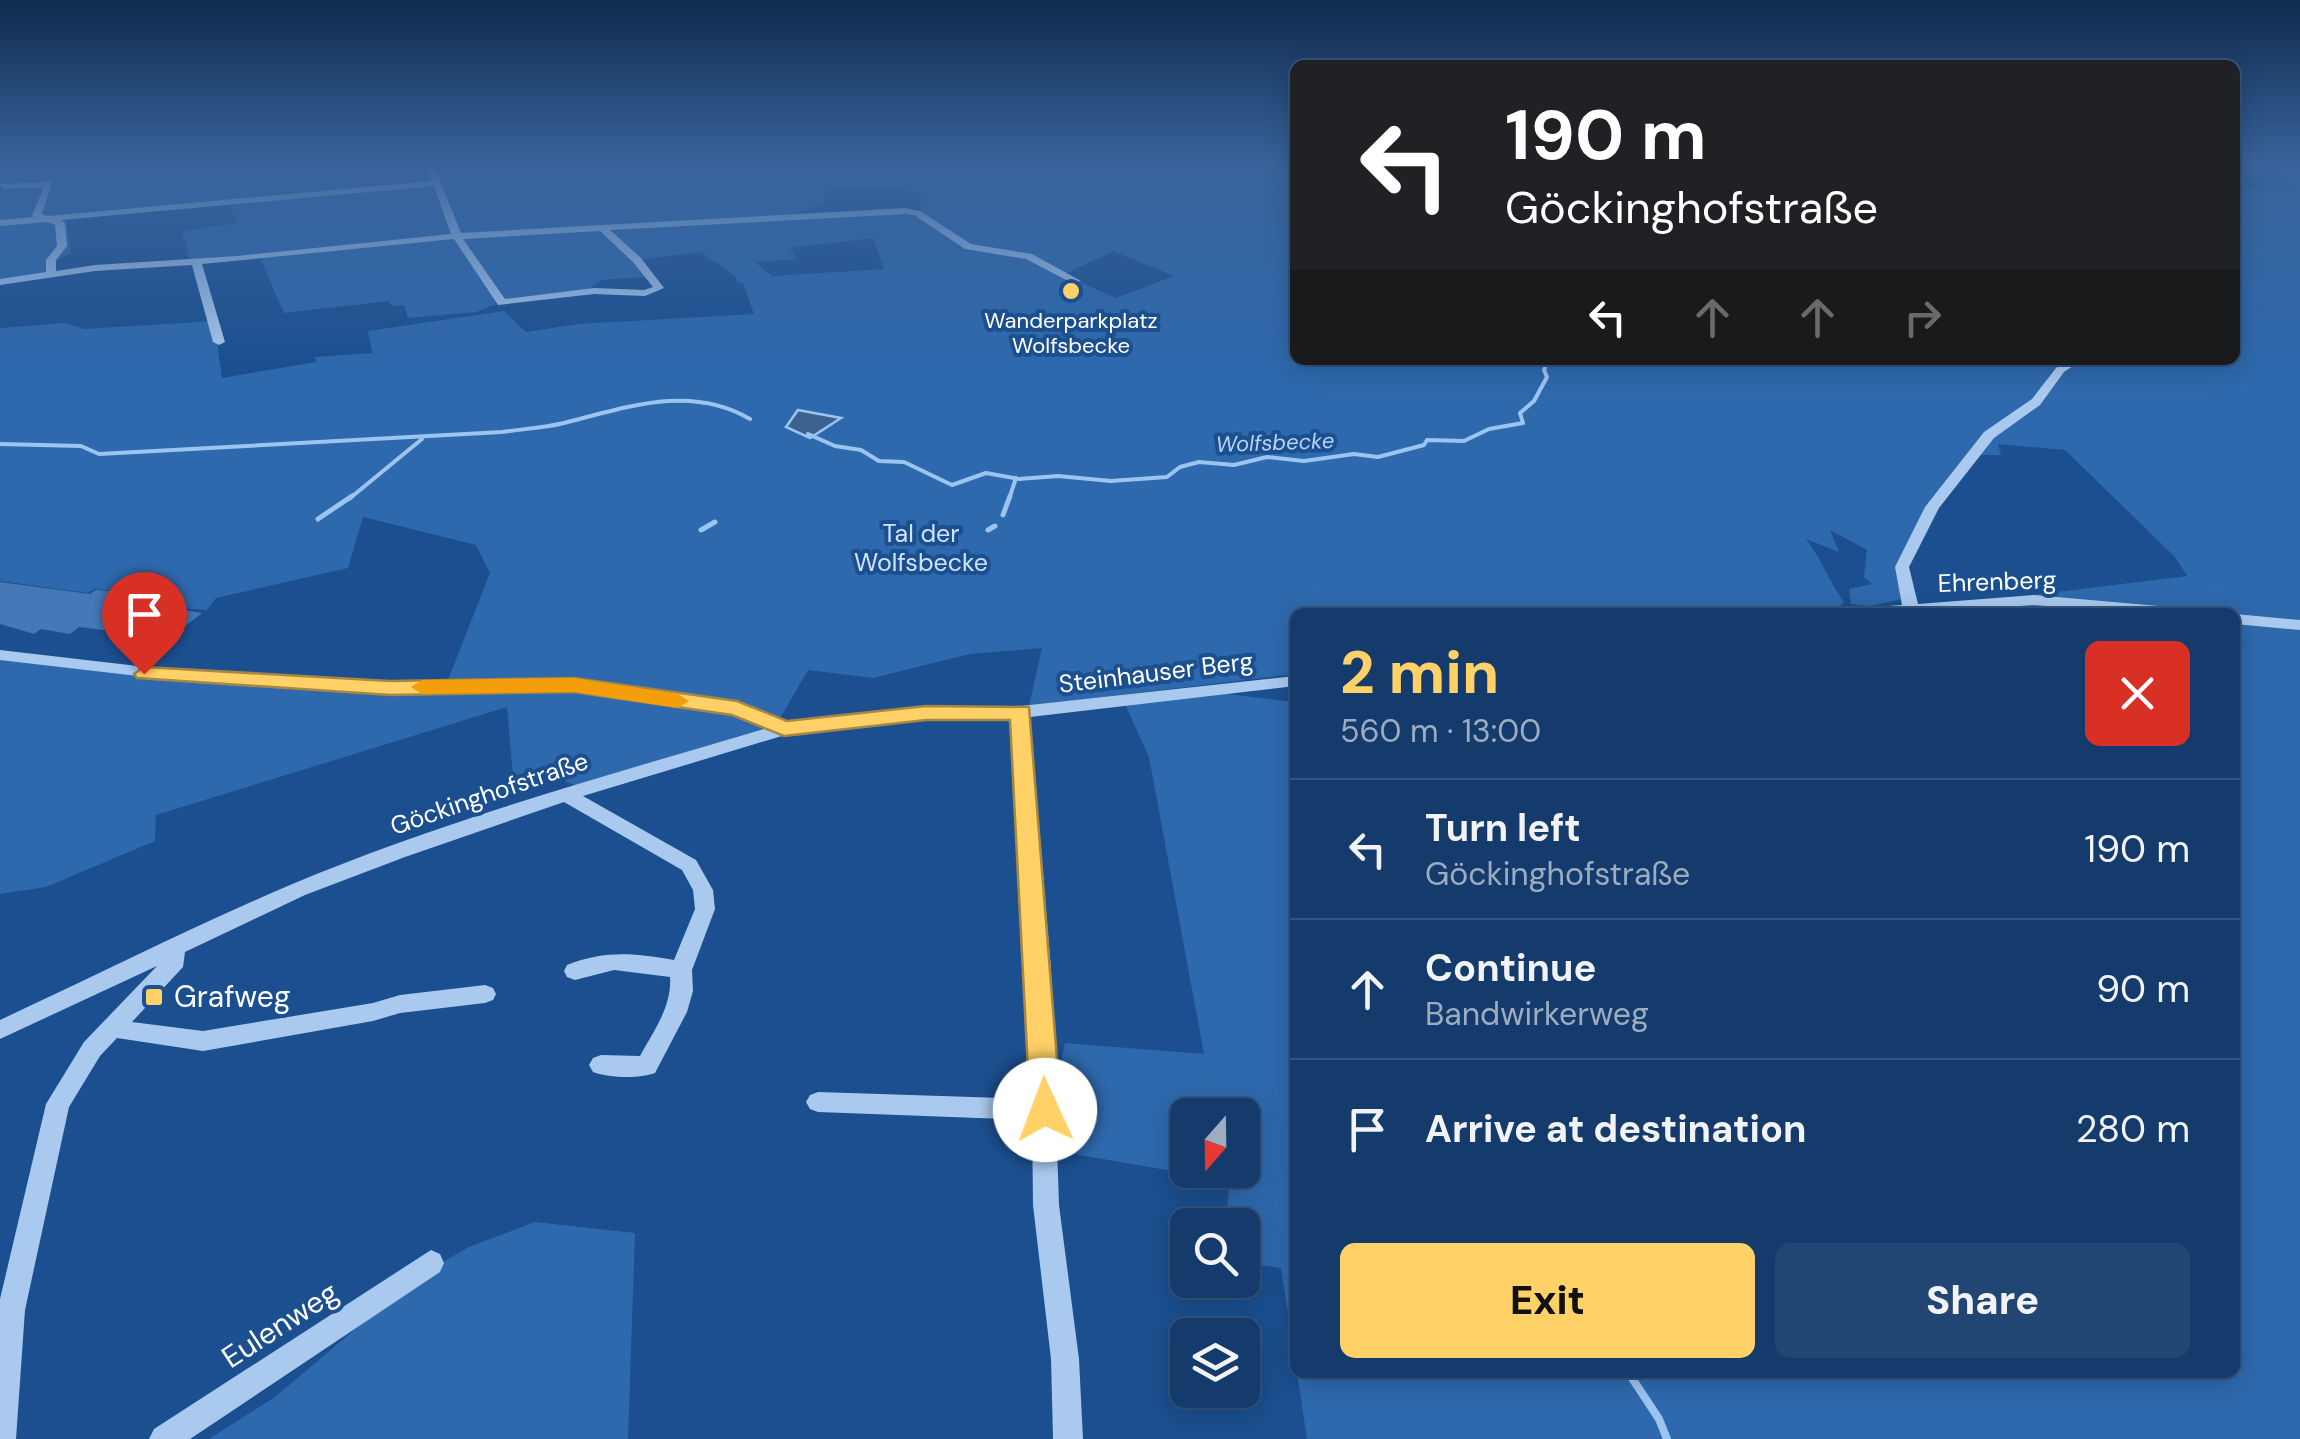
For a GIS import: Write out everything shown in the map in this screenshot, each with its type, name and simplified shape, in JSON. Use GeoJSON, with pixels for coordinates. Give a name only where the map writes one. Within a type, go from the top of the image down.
{"type":"FeatureCollection","features":[{"type":"Feature","properties":{"kind":"street"},"geometry":{"type":"LineString","coordinates":[[51,274],[51,260],[62,246],[61,232]]}},
{"type":"Feature","properties":{"kind":"street"},"geometry":{"type":"LineString","coordinates":[[456,232],[502,303],[594,291],[645,292],[659,288],[638,260],[607,232]]}},
{"type":"Feature","properties":{"kind":"street"},"geometry":{"type":"LineString","coordinates":[[0,282],[51,274],[527,232]]}},
{"type":"Feature","properties":{"kind":"street"},"geometry":{"type":"LineString","coordinates":[[946,232],[968,247],[1029,256],[1076,281]]}},
{"type":"Feature","properties":{"kind":"street"},"geometry":{"type":"LineString","coordinates":[[196,262],[219,342]]}},
{"type":"Feature","properties":{"kind":"street","name":"Ehrenberg"},"geometry":{"type":"LineString","coordinates":[[1908,608],[1902,567],[1932,507],[1989,435],[2036,402],[2068,365]]}},
{"type":"Feature","properties":{"kind":"street","name":"Ehrenberg"},"geometry":{"type":"LineString","coordinates":[[1932,608],[2034,600],[2125,608]]}},
{"type":"Feature","properties":{"kind":"street"},"geometry":{"type":"LineString","coordinates":[[2240,620],[2300,625]]}},
{"type":"Feature","properties":{"kind":"street"},"geometry":{"type":"LineString","coordinates":[[0,654],[198,678],[390,688],[574,685],[737,708],[784,729]]}},
{"type":"Feature","properties":{"kind":"street","name":"Steinhauser Berg"},"geometry":{"type":"LineString","coordinates":[[1022,712],[1290,682]]}},
{"type":"Feature","properties":{"kind":"street"},"geometry":{"type":"LineString","coordinates":[[1022,712],[1045,1110],[1046,1205],[1065,1358],[1068,1439]]}},
{"type":"Feature","properties":{"kind":"street","name":"Göckinghofstraße"},"geometry":{"type":"LineString","coordinates":[[0,1030],[298,890],[566,794],[784,729],[926,713],[1022,712]]}},
{"type":"Feature","properties":{"kind":"street"},"geometry":{"type":"LineString","coordinates":[[566,794],[689,866],[698,878],[706,909],[681,970],[682,992],[676,1012],[647,1066],[600,1066]]}},
{"type":"Feature","properties":{"kind":"street"},"geometry":{"type":"LineString","coordinates":[[0,1439],[11,1310],[58,1104],[77,1068],[168,970],[174,961],[174,948]]}},
{"type":"Feature","properties":{"kind":"street"},"geometry":{"type":"LineString","coordinates":[[575,971],[596,960],[681,970]]}},
{"type":"Feature","properties":{"kind":"street"},"geometry":{"type":"LineString","coordinates":[[112,1028],[203,1041],[400,1004],[485,994]]}},
{"type":"Feature","properties":{"kind":"street"},"geometry":{"type":"LineString","coordinates":[[818,1102],[1045,1110]]}},
{"type":"Feature","properties":{"kind":"street","name":"Eulenweg"},"geometry":{"type":"LineString","coordinates":[[164,1439],[431,1263]]}},
{"type":"Feature","properties":{"kind":"green space"},"geometry":{"type":"Polygon","coordinates":[[[0,232],[68,232],[71,253],[57,260],[55,273],[0,283],[0,232]]]}},
{"type":"Feature","properties":{"kind":"green space","name":"Tal der Wolfsbecke"},"geometry":{"type":"Polygon","coordinates":[[[182,232],[1290,232],[1290,365],[2240,365],[2240,232],[2300,232],[2300,1439],[1307,1439],[1298,1378],[2240,1378],[2240,608],[2008,608],[2000,599],[2187,576],[2175,557],[2065,450],[1998,444],[2001,455],[1976,455],[1934,510],[1901,565],[1902,599],[1870,606],[1851,604],[1849,589],[1872,584],[1864,577],[1867,550],[1830,530],[1839,552],[1806,539],[1844,602],[1839,607],[1290,608],[1290,675],[1029,706],[1042,648],[970,654],[873,678],[808,670],[775,727],[577,786],[554,777],[513,777],[507,707],[156,815],[155,841],[46,887],[0,894],[0,658],[161,677],[446,685],[490,573],[476,545],[363,517],[348,568],[216,598],[207,610],[179,608],[169,615],[110,607],[128,593],[95,589],[88,593],[0,581],[0,328],[65,323],[84,329],[214,321],[222,378],[316,362],[315,357],[372,353],[368,331],[504,311],[526,332],[578,324],[754,314],[743,283],[701,252],[636,260],[645,277],[601,280],[587,290],[504,302],[494,286],[482,288],[490,289],[496,304],[476,312],[408,318],[404,305],[392,306],[388,301],[284,313],[259,256],[190,261],[182,232]],[[873,238],[790,248],[796,259],[755,262],[772,276],[884,269],[873,238]],[[1113,251],[1063,275],[1116,298],[1174,276],[1113,251]]]}},
{"type":"Feature","properties":{"kind":"green space"},"geometry":{"type":"Polygon","coordinates":[[[1227,694],[1290,701],[1290,1326],[1281,1268],[1260,1265],[1260,1208],[1227,1208],[1229,1188],[1260,1188],[1260,1098],[1170,1098],[1170,1171],[1051,1150],[1050,1109],[1065,1043],[1204,1054],[1149,757],[1125,704],[1227,694]]]}},
{"type":"Feature","properties":{"kind":"green space"},"geometry":{"type":"Polygon","coordinates":[[[535,1222],[635,1233],[628,1439],[209,1439],[275,1397],[418,1276],[469,1247],[535,1222]]]}},
{"type":"Feature","properties":{"kind":"shaded area"},"geometry":{"type":"Polygon","coordinates":[[[798,410],[841,418],[810,438],[786,427],[798,410]]]}},
{"type":"Feature","properties":{"kind":"building"},"geometry":{"type":"Polygon","coordinates":[[[0,582],[90,594],[96,590],[128,593],[107,608],[169,616],[178,609],[202,613],[184,627],[154,628],[144,635],[79,627],[70,634],[41,629],[34,634],[0,624],[0,582]]]}},
{"type":"Feature","properties":{"kind":"waterway","name":"Wolfsbecke"},"geometry":{"type":"LineString","coordinates":[[1016,478],[1058,476],[1111,481],[1167,477],[1180,467],[1199,462],[1234,465],[1267,457],[1304,461],[1354,454],[1378,457],[1424,445],[1427,440],[1464,441],[1489,429],[1523,423],[1520,413],[1534,401],[1547,377],[1546,365]]}},
{"type":"Feature","properties":{"kind":"waterway"},"geometry":{"type":"LineString","coordinates":[[0,444],[81,446],[99,454],[502,432],[556,425],[635,405],[682,401],[728,408],[750,419]]}},
{"type":"Feature","properties":{"kind":"waterway","name":"Wolfsbecke"},"geometry":{"type":"LineString","coordinates":[[808,434],[835,446],[861,450],[879,461],[904,462],[952,485],[986,473],[1016,478]]}},
{"type":"Feature","properties":{"kind":"waterway"},"geometry":{"type":"LineString","coordinates":[[349,499],[422,439]]}},
{"type":"Feature","properties":{"kind":"waterway"},"geometry":{"type":"LineString","coordinates":[[1010,496],[1016,478]]}},
{"type":"Feature","properties":{"kind":"waterway"},"geometry":{"type":"LineString","coordinates":[[318,519],[352,496]]}},
{"type":"Feature","properties":{"kind":"waterway"},"geometry":{"type":"LineString","coordinates":[[1003,515],[1010,496]]}},
{"type":"Feature","properties":{"kind":"waterway"},"geometry":{"type":"LineString","coordinates":[[701,530],[715,522]]}},
{"type":"Feature","properties":{"kind":"waterway"},"geometry":{"type":"LineString","coordinates":[[988,530],[995,526]]}},
{"type":"Feature","properties":{"kind":"waterway"},"geometry":{"type":"LineString","coordinates":[[1632,1378],[1659,1419],[1667,1439]]}},
{"type":"Feature","properties":{"kind":"slow traffic"},"geometry":{"type":"LineString","coordinates":[[422,687],[574,685],[678,701]]}},
{"type":"Feature","properties":{"kind":"place","name":"Wanderparkplatz Wolfsbecke"},"geometry":{"type":"Point","coordinates":[1071,291]}},
{"type":"Feature","properties":{"kind":"place","name":"Grafweg"},"geometry":{"type":"Point","coordinates":[154,997]}},
{"type":"Feature","properties":{"kind":"route"},"geometry":{"type":"LineString","coordinates":[[144,674],[390,688],[574,685],[737,708],[784,729],[926,713],[1021,712],[1040,970],[1045,1110]]}}]}
